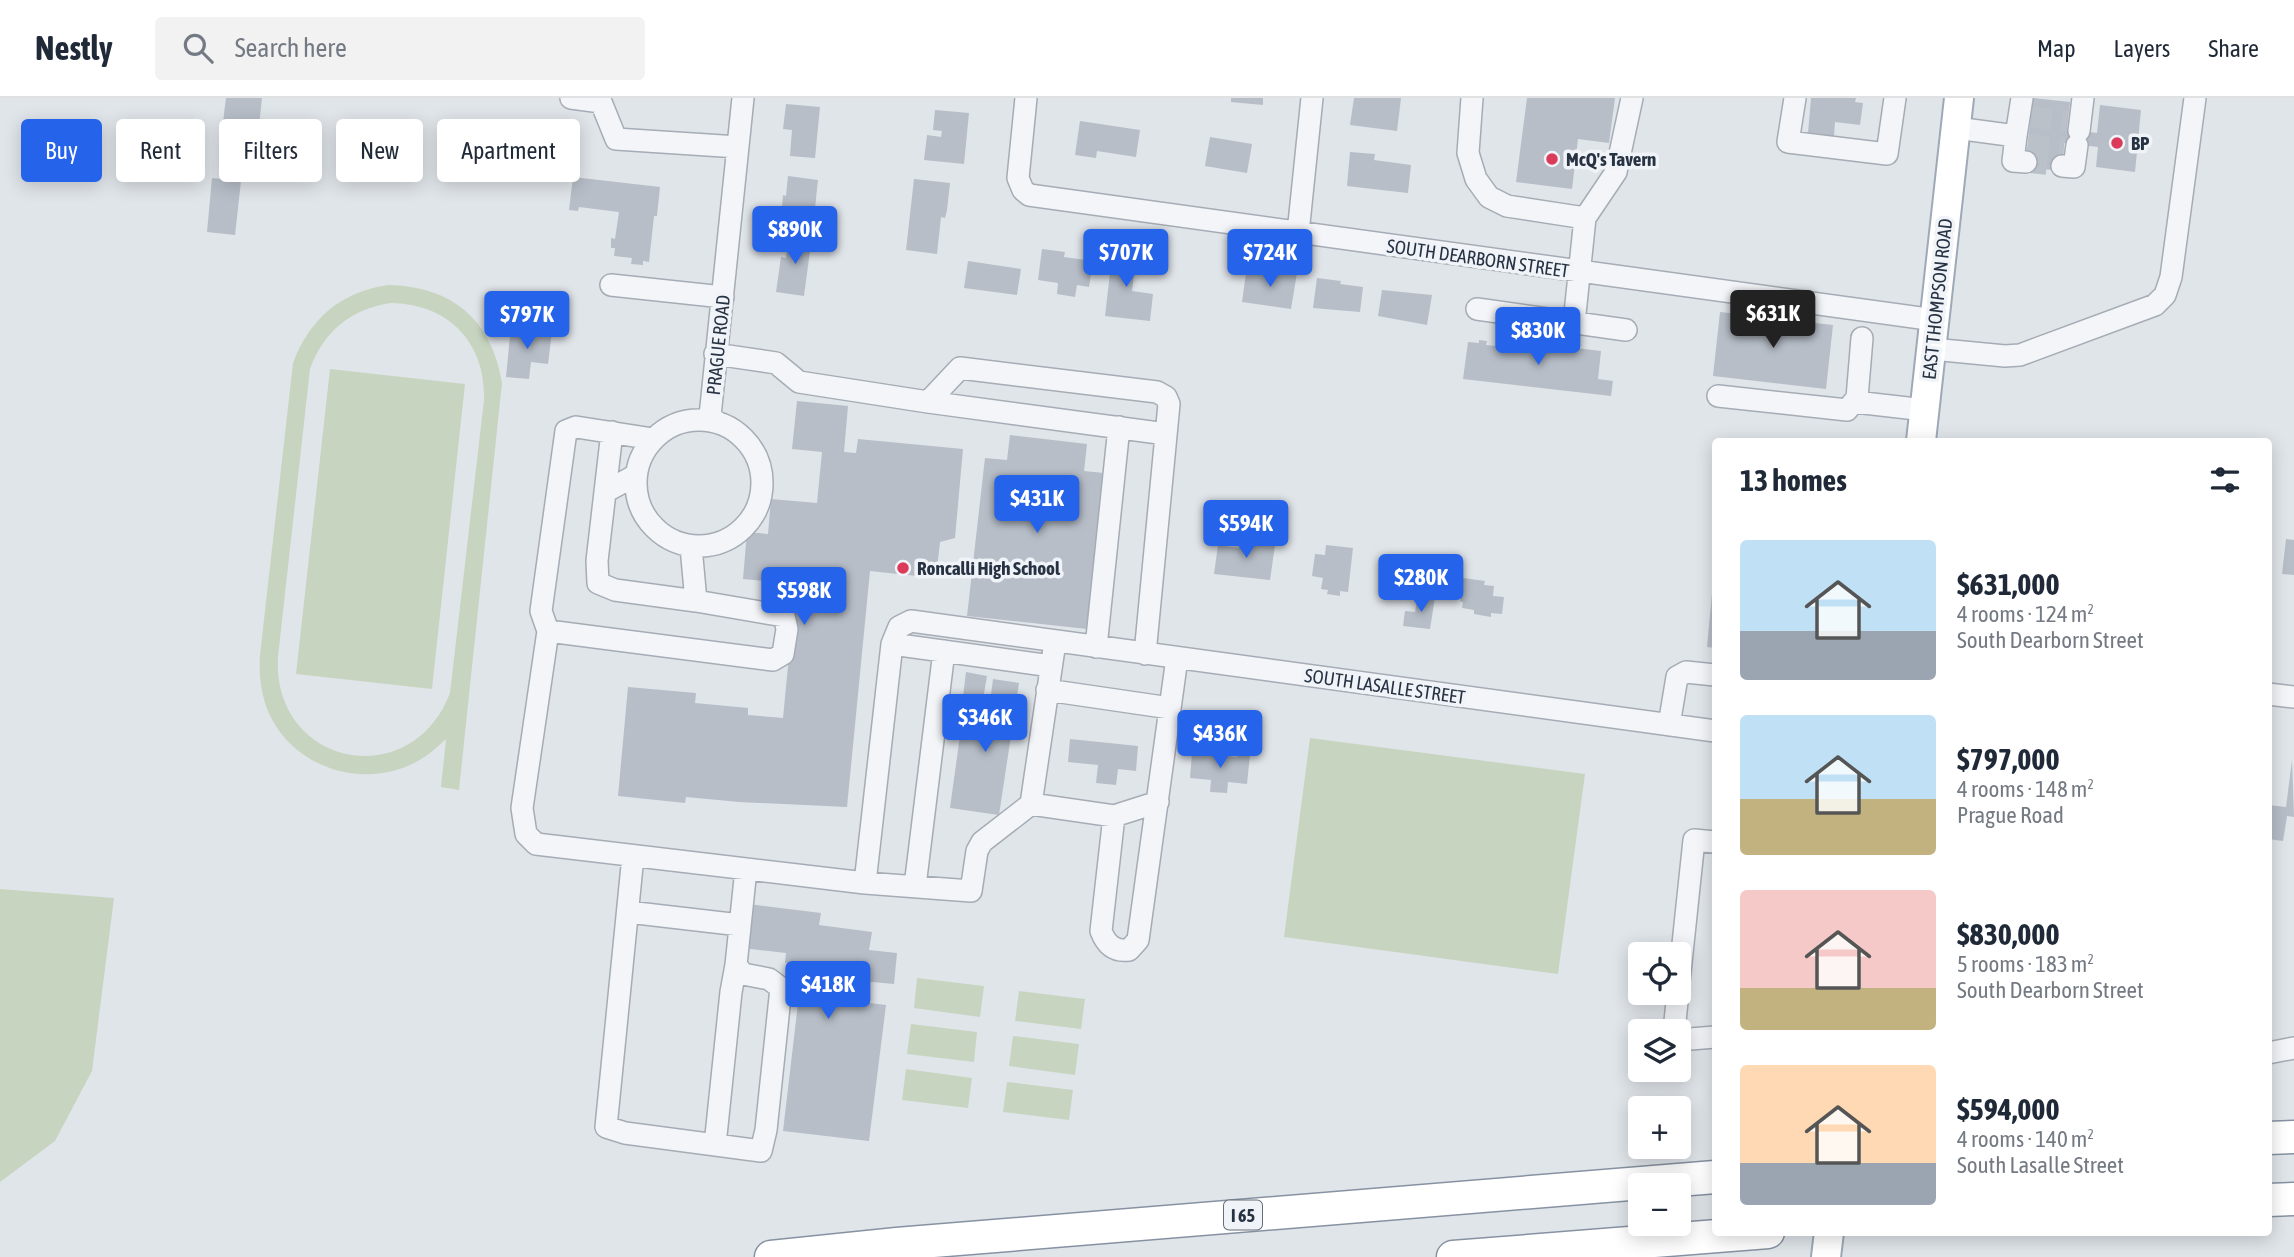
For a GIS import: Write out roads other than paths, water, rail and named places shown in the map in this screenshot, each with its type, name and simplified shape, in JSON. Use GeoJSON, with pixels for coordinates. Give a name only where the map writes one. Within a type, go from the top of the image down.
{"type":"FeatureCollection","features":[{"type":"Feature","properties":{"kind":"highway"},"geometry":{"type":"LineString","coordinates":[[2272,1139],[2294,1137]]}},
{"type":"Feature","properties":{"kind":"highway","name":"I 65"},"geometry":{"type":"LineString","coordinates":[[771,1257],[911,1242],[1712,1177]]}},
{"type":"Feature","properties":{"kind":"highway"},"geometry":{"type":"LineString","coordinates":[[2272,1200],[2294,1199]]}},
{"type":"Feature","properties":{"kind":"highway"},"geometry":{"type":"LineString","coordinates":[[1453,1257],[1718,1236]]}},
{"type":"Feature","properties":{"kind":"main road","name":"EAST THOMPSON ROAD"},"geometry":{"type":"LineString","coordinates":[[1921,438],[1959,98]]}},
{"type":"Feature","properties":{"kind":"main road"},"geometry":{"type":"LineString","coordinates":[[1826,1257],[1829,1236]]}},
{"type":"Feature","properties":{"kind":"street"},"geometry":{"type":"LineString","coordinates":[[571,98],[600,102],[616,139],[738,147]]}},
{"type":"Feature","properties":{"kind":"street"},"geometry":{"type":"LineString","coordinates":[[608,121],[612,98]]}},
{"type":"Feature","properties":{"kind":"street","name":"PRAGUE ROAD"},"geometry":{"type":"LineString","coordinates":[[717,422],[710,416],[743,98]]}},
{"type":"Feature","properties":{"kind":"street","name":"SOUTH DEARBORN STREET"},"geometry":{"type":"LineString","coordinates":[[1026,98],[1018,178],[1023,190],[1029,195],[1935,320]]}},
{"type":"Feature","properties":{"kind":"street"},"geometry":{"type":"LineString","coordinates":[[1298,233],[1312,98]]}},
{"type":"Feature","properties":{"kind":"street"},"geometry":{"type":"LineString","coordinates":[[1472,98],[1468,153],[1476,179],[1489,197],[1507,206],[1585,218]]}},
{"type":"Feature","properties":{"kind":"street"},"geometry":{"type":"LineString","coordinates":[[1574,323],[1585,218],[1616,172],[1632,98]]}},
{"type":"Feature","properties":{"kind":"street"},"geometry":{"type":"LineString","coordinates":[[1795,98],[1788,142],[1887,154],[1895,98]]}},
{"type":"Feature","properties":{"kind":"street"},"geometry":{"type":"LineString","coordinates":[[2072,141],[2083,98]]}},
{"type":"Feature","properties":{"kind":"street"},"geometry":{"type":"LineString","coordinates":[[1932,349],[2021,355],[2155,305],[2165,295],[2171,277],[2195,98]]}},
{"type":"Feature","properties":{"kind":"street"},"geometry":{"type":"LineString","coordinates":[[1956,128],[2022,131]]}},
{"type":"Feature","properties":{"kind":"street"},"geometry":{"type":"LineString","coordinates":[[611,285],[723,297]]}},
{"type":"Feature","properties":{"kind":"street"},"geometry":{"type":"LineString","coordinates":[[1477,309],[1626,330]]}},
{"type":"Feature","properties":{"kind":"street"},"geometry":{"type":"LineString","coordinates":[[1718,396],[1847,410],[1855,402],[1862,338]]}},
{"type":"Feature","properties":{"kind":"street"},"geometry":{"type":"LineString","coordinates":[[715,354],[776,363],[799,382],[1166,434]]}},
{"type":"Feature","properties":{"kind":"street"},"geometry":{"type":"LineString","coordinates":[[928,402],[960,368],[1157,392],[1166,397],[1169,404],[1144,654]]}},
{"type":"Feature","properties":{"kind":"street"},"geometry":{"type":"LineString","coordinates":[[1855,402],[1925,410]]}},
{"type":"Feature","properties":{"kind":"street","name":"PRAGUE ROAD"},"geometry":{"type":"LineString","coordinates":[[653,439],[666,428],[682,422],[700,419],[717,422],[734,430],[748,442],[758,459],[762,496],[755,514],[744,529],[728,540],[710,546],[691,547]]}},
{"type":"Feature","properties":{"kind":"street"},"geometry":{"type":"LineString","coordinates":[[696,601],[691,547],[672,541],[656,530],[643,514],[637,495],[636,475],[642,456],[653,439],[576,428],[566,431],[541,611],[548,631],[522,808],[526,834],[536,844],[865,883],[971,891],[977,851],[982,842],[1031,804],[1055,642]]}},
{"type":"Feature","properties":{"kind":"street"},"geometry":{"type":"LineString","coordinates":[[1096,647],[1119,428]]}},
{"type":"Feature","properties":{"kind":"street"},"geometry":{"type":"LineString","coordinates":[[548,631],[773,660],[783,654],[787,629],[784,616],[615,590],[598,583],[597,561],[612,432]]}},
{"type":"Feature","properties":{"kind":"street"},"geometry":{"type":"LineString","coordinates":[[605,492],[636,475]]}},
{"type":"Feature","properties":{"kind":"street","name":"SOUTH LASALLE STREET"},"geometry":{"type":"LineString","coordinates":[[892,644],[899,627],[911,621],[1712,732]]}},
{"type":"Feature","properties":{"kind":"street"},"geometry":{"type":"LineString","coordinates":[[865,883],[892,644],[1051,666]]}},
{"type":"Feature","properties":{"kind":"street"},"geometry":{"type":"LineString","coordinates":[[915,887],[944,651]]}},
{"type":"Feature","properties":{"kind":"street"},"geometry":{"type":"LineString","coordinates":[[1114,816],[1101,932],[1112,947],[1124,951],[1129,950],[1138,940],[1177,658]]}},
{"type":"Feature","properties":{"kind":"street"},"geometry":{"type":"LineString","coordinates":[[1669,725],[1677,677],[1686,672],[1712,675]]}},
{"type":"Feature","properties":{"kind":"street"},"geometry":{"type":"LineString","coordinates":[[1047,690],[1170,708]]}},
{"type":"Feature","properties":{"kind":"street"},"geometry":{"type":"LineString","coordinates":[[2272,694],[2294,697]]}},
{"type":"Feature","properties":{"kind":"street"},"geometry":{"type":"LineString","coordinates":[[1031,804],[1114,816],[1158,802]]}},
{"type":"Feature","properties":{"kind":"street"},"geometry":{"type":"LineString","coordinates":[[1683,942],[1694,840],[1712,842]]}},
{"type":"Feature","properties":{"kind":"street"},"geometry":{"type":"LineString","coordinates":[[634,856],[606,1127],[625,1133],[761,1151],[766,1130],[781,988],[769,979],[743,974],[736,965]]}},
{"type":"Feature","properties":{"kind":"street"},"geometry":{"type":"LineString","coordinates":[[715,1145],[746,869]]}},
{"type":"Feature","properties":{"kind":"street"},"geometry":{"type":"LineString","coordinates":[[628,912],[740,925]]}},
{"type":"Feature","properties":{"kind":"street"},"geometry":{"type":"LineString","coordinates":[[1691,1039],[1712,1037]]}},
{"type":"Feature","properties":{"kind":"street"},"geometry":{"type":"LineString","coordinates":[[2272,1052],[2294,1048]]}},
{"type":"Feature","properties":{"kind":"tunnel"},"geometry":{"type":"LineString","coordinates":[[2031,117],[2067,121]]}},
{"type":"Feature","properties":{"kind":"tunnel"},"geometry":{"type":"LineString","coordinates":[[2028,145],[2064,148]]}},
{"type":"Feature","properties":{"kind":"tunnel"},"geometry":{"type":"LineString","coordinates":[[2026,162],[2062,166]]}},
{"type":"Feature","properties":{"kind":"place","name":"BP"},"geometry":{"type":"Point","coordinates":[2117,143]}},
{"type":"Feature","properties":{"kind":"place","name":"McQ's Tavern"},"geometry":{"type":"Point","coordinates":[1552,159]}},
{"type":"Feature","properties":{"kind":"place","name":"Roncalli High School"},"geometry":{"type":"Point","coordinates":[903,568]}}]}
